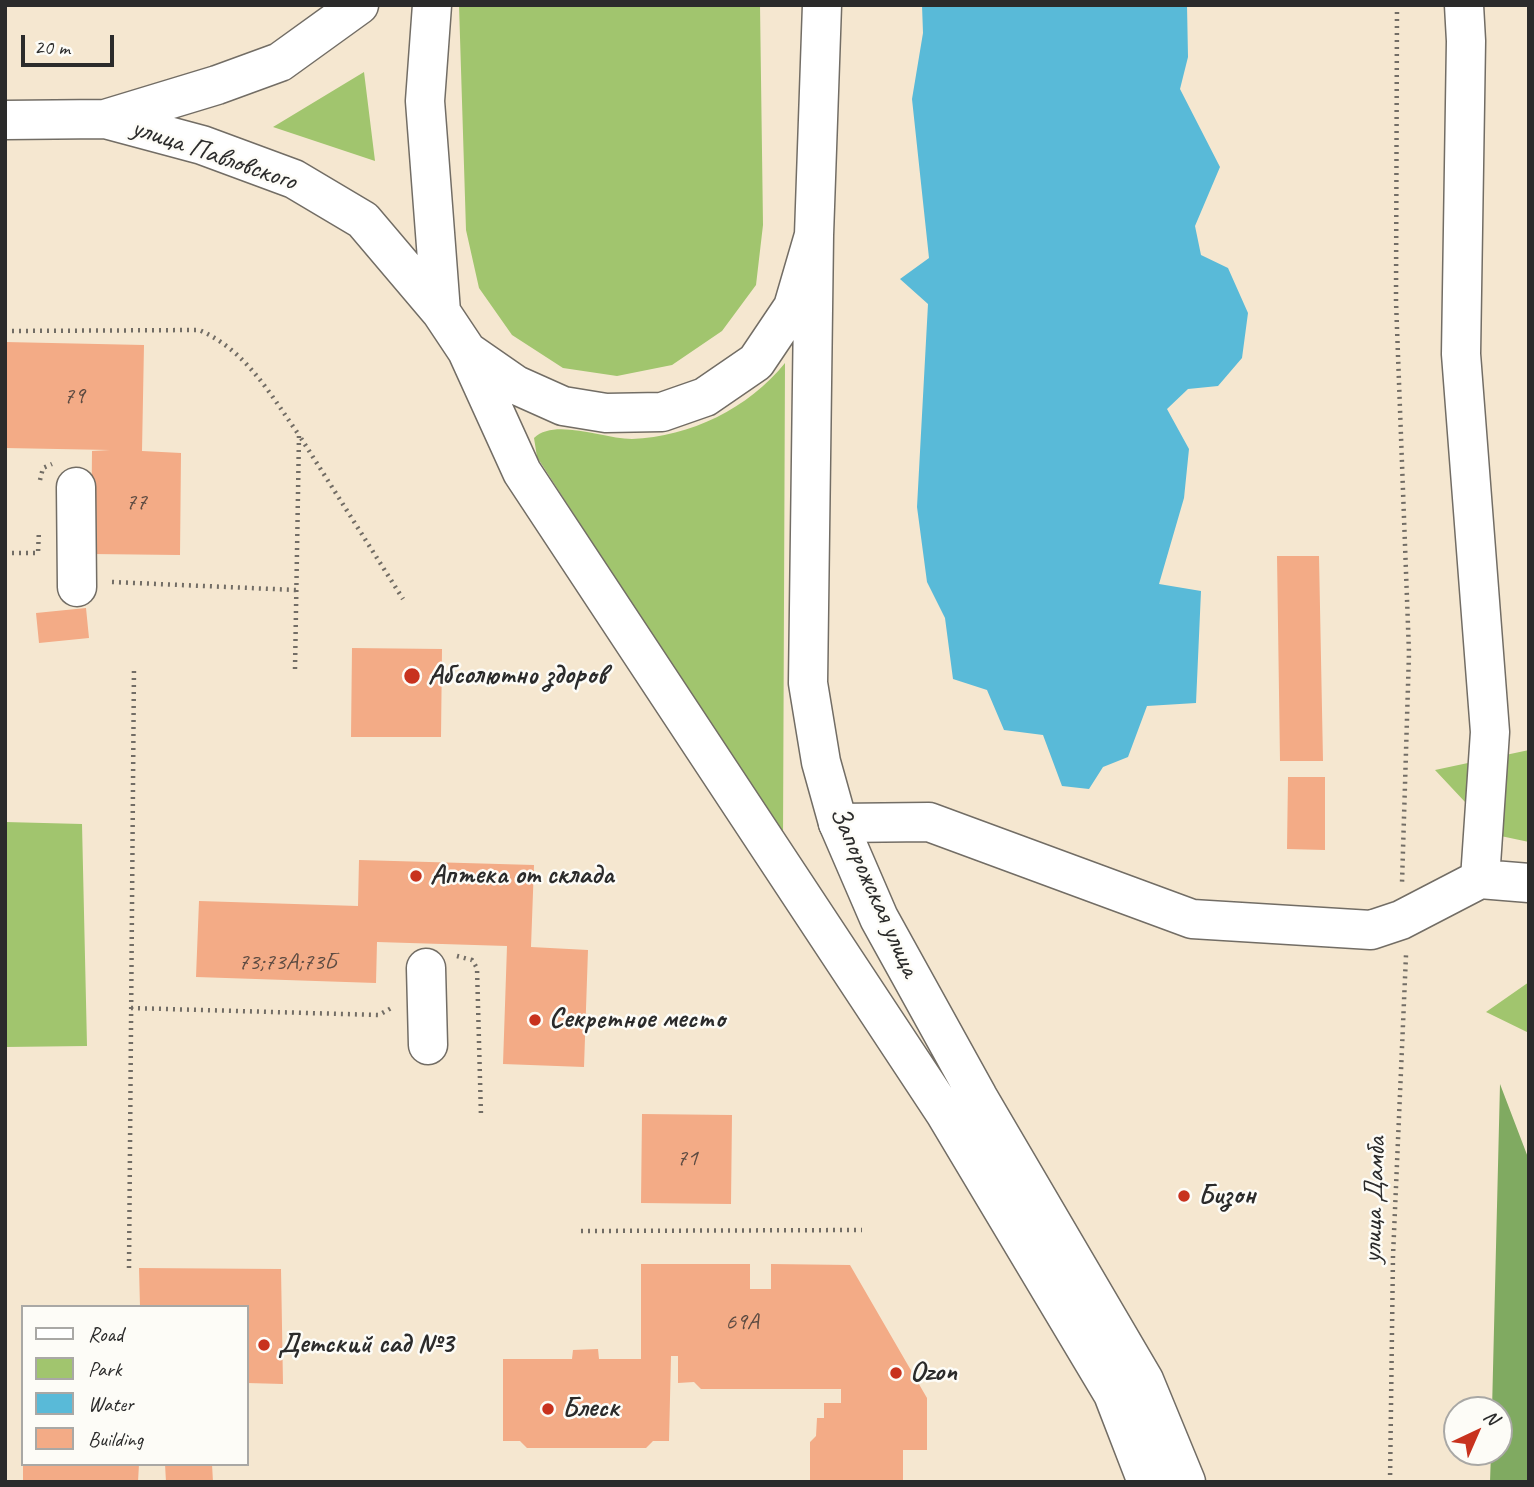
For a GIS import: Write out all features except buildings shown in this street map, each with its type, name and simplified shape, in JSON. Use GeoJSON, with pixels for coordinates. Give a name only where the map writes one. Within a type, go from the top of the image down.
{"type":"FeatureCollection","features":[{"type":"Feature","properties":{"kind":"main road","name":"улица Павловского"},"geometry":{"type":"LineString","coordinates":[[104,119],[281,62],[359,5]]}},
{"type":"Feature","properties":{"kind":"main road"},"geometry":{"type":"LineString","coordinates":[[432,5],[425,101],[441,312]]}},
{"type":"Feature","properties":{"kind":"main road"},"geometry":{"type":"LineString","coordinates":[[467,351],[516,385],[564,406],[606,413],[662,412],[705,397],[756,362],[793,307],[814,235],[822,5]]}},
{"type":"Feature","properties":{"kind":"main road"},"geometry":{"type":"LineString","coordinates":[[1464,5],[1466,41],[1461,354],[1490,732],[1479,879]]}},
{"type":"Feature","properties":{"kind":"main road","name":"улица Павловского"},"geometry":{"type":"LineString","coordinates":[[5,120],[104,119],[202,145],[294,179],[363,220],[441,312],[467,351]]}},
{"type":"Feature","properties":{"kind":"main road","name":"Запорожская улица"},"geometry":{"type":"LineString","coordinates":[[814,235],[807,683],[821,762],[838,823],[879,918],[978,1097],[1144,1380],[1186,1482]]}},
{"type":"Feature","properties":{"kind":"main road","name":"Запорожская улица"},"geometry":{"type":"LineString","coordinates":[[467,351],[522,472],[945,1113],[980,1171],[1113,1394],[1147,1482]]}},
{"type":"Feature","properties":{"kind":"main road"},"geometry":{"type":"LineString","coordinates":[[57,479],[93,584]]}},
{"type":"Feature","properties":{"kind":"main road"},"geometry":{"type":"LineString","coordinates":[[838,823],[929,822],[1192,919],[1371,930],[1401,920],[1479,879],[1529,883]]}},
{"type":"Feature","properties":{"kind":"main road"},"geometry":{"type":"LineString","coordinates":[[428,1045],[440,962]]}},
{"type":"Feature","properties":{"kind":"path","name":"улица Дамба"},"geometry":{"type":"LineString","coordinates":[[1390,1482],[1393,1256],[1407,959],[1401,920],[1409,653],[1396,301],[1397,5]]}},
{"type":"Feature","properties":{"kind":"path"},"geometry":{"type":"LineString","coordinates":[[5,331],[199,330],[222,340],[244,359],[299,435],[403,599]]}},
{"type":"Feature","properties":{"kind":"path"},"geometry":{"type":"LineString","coordinates":[[295,669],[299,435]]}},
{"type":"Feature","properties":{"kind":"path"},"geometry":{"type":"LineString","coordinates":[[5,553],[38,553],[39,526]]}},
{"type":"Feature","properties":{"kind":"path"},"geometry":{"type":"LineString","coordinates":[[93,584],[296,590]]}},
{"type":"Feature","properties":{"kind":"path"},"geometry":{"type":"LineString","coordinates":[[130,1268],[134,666]]}},
{"type":"Feature","properties":{"kind":"path"},"geometry":{"type":"LineString","coordinates":[[440,962],[466,956],[477,968],[481,1116]]}},
{"type":"Feature","properties":{"kind":"path"},"geometry":{"type":"LineString","coordinates":[[131,1008],[380,1015],[396,1004]]}},
{"type":"Feature","properties":{"kind":"path"},"geometry":{"type":"LineString","coordinates":[[581,1231],[862,1230]]}},
{"type":"Feature","properties":{"kind":"green space"},"geometry":{"type":"Polygon","coordinates":[[[459,5],[760,5],[763,225],[756,285],[722,331],[672,365],[617,376],[563,368],[512,335],[479,288],[466,230],[459,5]]]}},
{"type":"Feature","properties":{"kind":"green space"},"geometry":{"type":"Polygon","coordinates":[[[364,72],[375,161],[273,127],[364,72]]]}},
{"type":"Feature","properties":{"kind":"green space"},"geometry":{"type":"Polygon","coordinates":[[[785,363],[783,839],[537,457],[534,438],[543,432],[554,430],[632,439],[675,433],[717,417],[736,406],[754,394],[785,363]]]}},
{"type":"Feature","properties":{"kind":"green space"},"geometry":{"type":"Polygon","coordinates":[[[1529,750],[1529,842],[1496,835],[1435,770],[1529,750]]]}},
{"type":"Feature","properties":{"kind":"green space"},"geometry":{"type":"Polygon","coordinates":[[[5,822],[82,824],[87,1046],[5,1047],[5,822]]]}},
{"type":"Feature","properties":{"kind":"green space"},"geometry":{"type":"Polygon","coordinates":[[[1529,982],[1529,1033],[1486,1012],[1529,982]]]}},
{"type":"Feature","properties":{"kind":"green space"},"geometry":{"type":"Polygon","coordinates":[[[1500,1084],[1529,1160],[1529,1482],[1490,1482],[1491,1466],[1513,1466],[1513,1396],[1492,1396],[1500,1084]]]}},
{"type":"Feature","properties":{"kind":"water"},"geometry":{"type":"Polygon","coordinates":[[[922,5],[1187,5],[1188,57],[1180,89],[1220,167],[1195,226],[1201,255],[1228,268],[1248,313],[1242,358],[1218,386],[1188,389],[1167,409],[1189,449],[1184,498],[1159,584],[1201,591],[1196,703],[1147,706],[1128,757],[1103,767],[1089,789],[1062,786],[1043,735],[1004,730],[987,690],[953,679],[945,618],[927,582],[917,507],[928,304],[900,279],[929,258],[912,99],[923,33],[922,5]]]}},
{"type":"Feature","properties":{"kind":"place","name":"Абсолютно здоров"},"geometry":{"type":"Point","coordinates":[412,676]}},
{"type":"Feature","properties":{"kind":"place","name":"Аптека от склада"},"geometry":{"type":"Point","coordinates":[416,876]}},
{"type":"Feature","properties":{"kind":"place","name":"Секретное место"},"geometry":{"type":"Point","coordinates":[535,1020]}},
{"type":"Feature","properties":{"kind":"place","name":"Бизон"},"geometry":{"type":"Point","coordinates":[1184,1196]}},
{"type":"Feature","properties":{"kind":"place","name":"Детский сад №3"},"geometry":{"type":"Point","coordinates":[264,1345]}},
{"type":"Feature","properties":{"kind":"place","name":"Ozon"},"geometry":{"type":"Point","coordinates":[896,1373]}},
{"type":"Feature","properties":{"kind":"place","name":"Блеск"},"geometry":{"type":"Point","coordinates":[548,1409]}}]}
